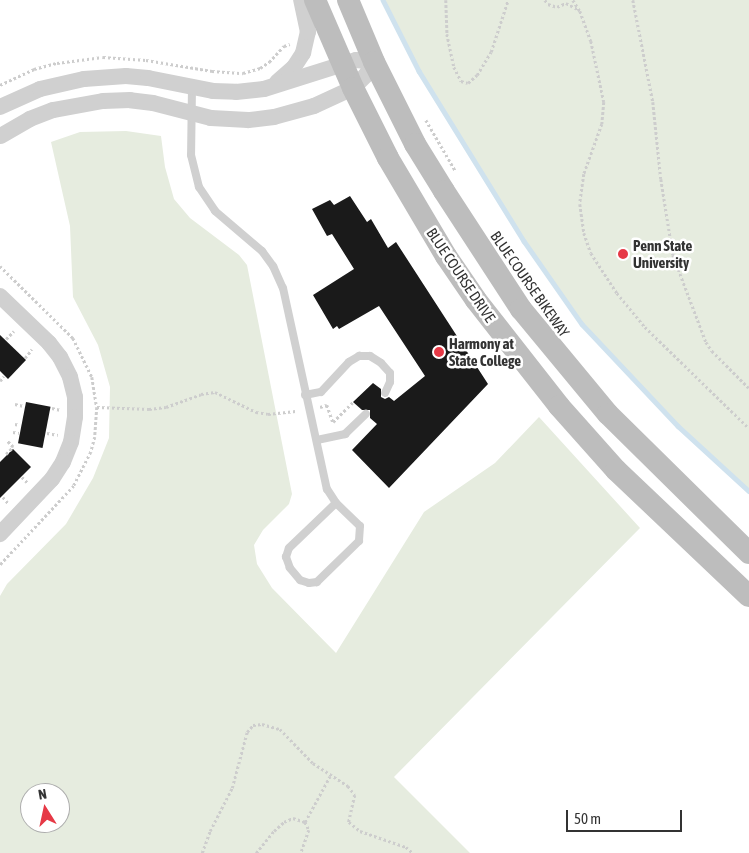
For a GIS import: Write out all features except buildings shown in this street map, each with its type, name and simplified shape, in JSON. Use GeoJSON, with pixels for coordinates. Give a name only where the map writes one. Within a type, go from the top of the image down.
{"type":"FeatureCollection","features":[{"type":"Feature","properties":{"kind":"main road","name":"BLUE COURSE DRIVE"},"geometry":{"type":"LineString","coordinates":[[315,0],[353,88],[388,158],[446,256],[523,361],[616,470],[749,596]]}},
{"type":"Feature","properties":{"kind":"main road","name":"BLUE COURSE DRIVE"},"geometry":{"type":"LineString","coordinates":[[348,0],[374,62],[415,144],[521,309],[608,414],[749,553]]}},
{"type":"Feature","properties":{"kind":"street"},"geometry":{"type":"LineString","coordinates":[[264,90],[281,80],[294,67],[303,53],[308,32],[301,0]]}},
{"type":"Feature","properties":{"kind":"street"},"geometry":{"type":"LineString","coordinates":[[0,107],[40,89],[84,79],[140,77],[192,87],[236,92],[264,90],[356,60],[374,62],[366,76],[353,88],[314,106],[274,118],[233,120],[211,118],[192,112],[130,100],[77,104],[53,110],[30,119],[0,136]]}},
{"type":"Feature","properties":{"kind":"street"},"geometry":{"type":"LineString","coordinates":[[0,296],[49,343],[60,357],[70,376],[75,397],[76,417],[71,442],[63,462],[52,479],[0,534]]}},
{"type":"Feature","properties":{"kind":"lane"},"geometry":{"type":"LineString","coordinates":[[192,87],[191,155],[199,188],[215,211],[262,251],[273,266],[283,288],[305,396],[317,440],[327,489],[336,503],[360,526],[359,541],[317,582],[309,583],[300,580],[290,568],[286,557],[289,548],[336,503]]}},
{"type":"Feature","properties":{"kind":"lane"},"geometry":{"type":"LineString","coordinates":[[305,396],[322,392],[349,362],[359,356],[370,356],[381,363],[390,373],[390,382],[385,393]]}},
{"type":"Feature","properties":{"kind":"lane"},"geometry":{"type":"LineString","coordinates":[[317,440],[345,434],[366,414]]}},
{"type":"Feature","properties":{"kind":"path"},"geometry":{"type":"LineString","coordinates":[[446,0],[447,34],[454,67],[462,81],[468,84],[478,75],[491,52],[508,0]]}},
{"type":"Feature","properties":{"kind":"path"},"geometry":{"type":"LineString","coordinates":[[545,0],[548,4],[557,7],[566,3],[580,11]]}},
{"type":"Feature","properties":{"kind":"path"},"geometry":{"type":"LineString","coordinates":[[573,0],[580,11],[591,41],[604,102],[602,124],[584,174],[580,204],[584,233],[591,252],[617,293],[644,328],[749,428]]}},
{"type":"Feature","properties":{"kind":"path"},"geometry":{"type":"LineString","coordinates":[[633,0],[653,102],[661,179],[674,255],[706,342],[712,351],[749,388]]}},
{"type":"Feature","properties":{"kind":"path"},"geometry":{"type":"LineString","coordinates":[[421,112],[460,178]]}},
{"type":"Feature","properties":{"kind":"path"},"geometry":{"type":"LineString","coordinates":[[6,339],[15,330]]}},
{"type":"Feature","properties":{"kind":"path"},"geometry":{"type":"LineString","coordinates":[[25,358],[34,348]]}},
{"type":"Feature","properties":{"kind":"path"},"geometry":{"type":"LineString","coordinates":[[0,381],[4,376]]}},
{"type":"Feature","properties":{"kind":"path"},"geometry":{"type":"LineString","coordinates":[[97,407],[149,409],[166,407],[201,394],[215,392],[256,412],[268,414],[309,410],[327,405],[333,422],[353,402]]}},
{"type":"Feature","properties":{"kind":"path"},"geometry":{"type":"LineString","coordinates":[[15,404],[24,406]]}},
{"type":"Feature","properties":{"kind":"path"},"geometry":{"type":"LineString","coordinates":[[52,408],[61,410]]}},
{"type":"Feature","properties":{"kind":"path"},"geometry":{"type":"LineString","coordinates":[[15,424],[20,425]]}},
{"type":"Feature","properties":{"kind":"path"},"geometry":{"type":"LineString","coordinates":[[13,432],[19,433]]}},
{"type":"Feature","properties":{"kind":"path"},"geometry":{"type":"LineString","coordinates":[[47,433],[58,435]]}},
{"type":"Feature","properties":{"kind":"path"},"geometry":{"type":"LineString","coordinates":[[6,454],[12,447],[7,441]]}},
{"type":"Feature","properties":{"kind":"path"},"geometry":{"type":"LineString","coordinates":[[22,477],[29,484]]}},
{"type":"Feature","properties":{"kind":"path"},"geometry":{"type":"LineString","coordinates":[[3,497],[9,504]]}},
{"type":"Feature","properties":{"kind":"path"},"geometry":{"type":"LineString","coordinates":[[202,853],[210,831],[232,788],[247,732],[253,725],[262,724],[280,730],[313,763],[330,776],[348,786],[355,795],[349,822],[360,831],[406,847],[413,853]]}},
{"type":"Feature","properties":{"kind":"path"},"geometry":{"type":"LineString","coordinates":[[305,822],[330,776]]}},
{"type":"Feature","properties":{"kind":"path"},"geometry":{"type":"LineString","coordinates":[[256,853],[284,822],[293,818],[305,822],[309,830],[301,853]]}},
{"type":"Feature","properties":{"kind":"shaded area","name":"Penn State University"},"geometry":{"type":"Polygon","coordinates":[[[383,0],[749,0],[749,491],[678,426],[582,324],[524,241],[419,71],[383,0]]]}},
{"type":"Feature","properties":{"kind":"shaded area"},"geometry":{"type":"Polygon","coordinates":[[[126,131],[161,136],[165,167],[174,199],[190,218],[239,255],[247,265],[292,494],[289,504],[263,530],[254,545],[257,564],[272,588],[336,653],[424,512],[495,463],[539,417],[640,528],[394,777],[470,853],[0,853],[0,596],[7,584],[66,524],[93,478],[109,438],[110,387],[98,345],[73,297],[70,226],[51,142],[80,132],[126,131]]]}},
{"type":"Feature","properties":{"kind":"waterway"},"geometry":{"type":"LineString","coordinates":[[383,0],[419,71],[524,241],[582,324],[678,426],[749,491]]}},
{"type":"Feature","properties":{"kind":"place","name":"Penn State University"},"geometry":{"type":"Point","coordinates":[623,254]}},
{"type":"Feature","properties":{"kind":"place","name":"Harmony at State College"},"geometry":{"type":"Point","coordinates":[439,352]}}]}
